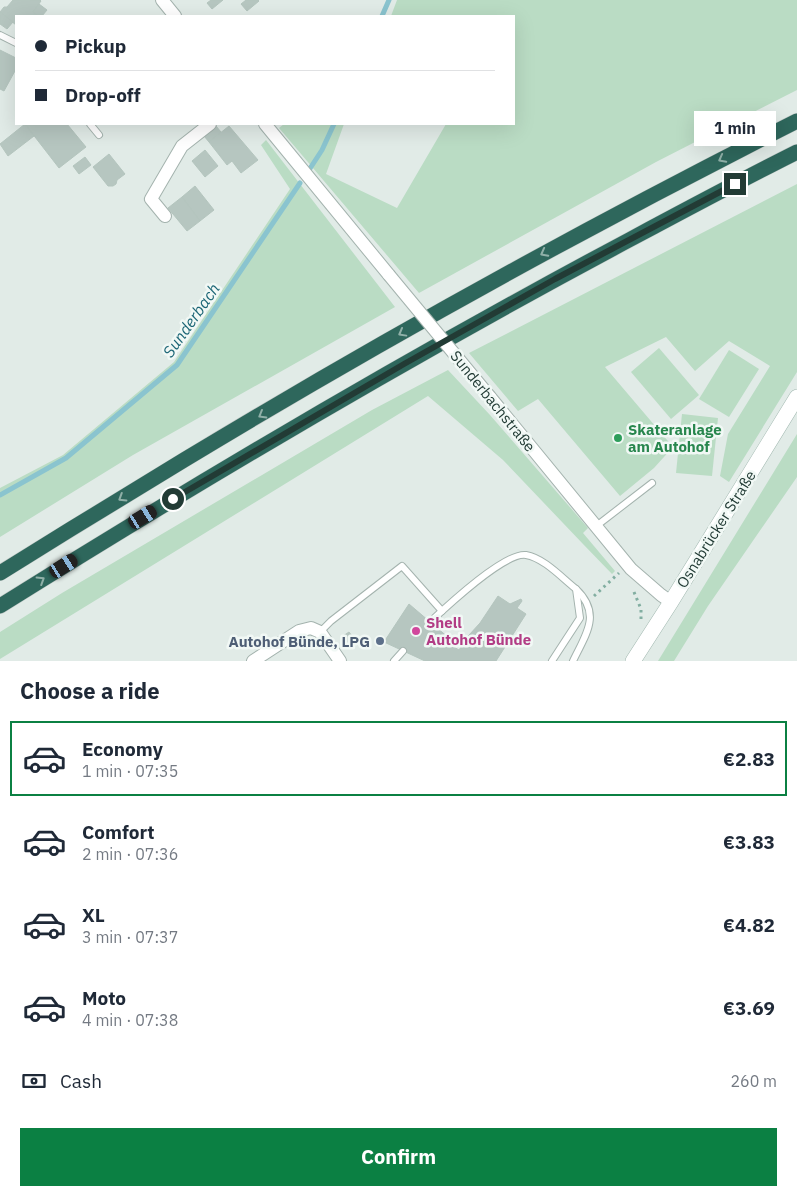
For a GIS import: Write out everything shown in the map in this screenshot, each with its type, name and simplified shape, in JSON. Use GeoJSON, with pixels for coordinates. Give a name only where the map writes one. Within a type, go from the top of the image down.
{"type":"FeatureCollection","features":[{"type":"Feature","properties":{"kind":"highway"},"geometry":{"type":"LineString","coordinates":[[0,573],[186,459],[538,256],[797,121]]}},
{"type":"Feature","properties":{"kind":"highway"},"geometry":{"type":"LineString","coordinates":[[0,606],[127,526],[387,373],[555,279],[797,152]]}},
{"type":"Feature","properties":{"kind":"main road","name":"Osnabrücker Straße"},"geometry":{"type":"LineString","coordinates":[[633,661],[797,397]]}},
{"type":"Feature","properties":{"kind":"street"},"geometry":{"type":"LineString","coordinates":[[162,0],[175,15]]}},
{"type":"Feature","properties":{"kind":"street"},"geometry":{"type":"LineString","coordinates":[[164,216],[151,198],[182,146],[209,125]]}},
{"type":"Feature","properties":{"kind":"street","name":"Sunderbachstraße"},"geometry":{"type":"LineString","coordinates":[[266,125],[595,527],[631,569],[671,602]]}},
{"type":"Feature","properties":{"kind":"street"},"geometry":{"type":"LineString","coordinates":[[254,661],[299,631],[311,628],[320,632],[340,661]]}},
{"type":"Feature","properties":{"kind":"lane"},"geometry":{"type":"LineString","coordinates":[[0,35],[15,42]]}},
{"type":"Feature","properties":{"kind":"lane"},"geometry":{"type":"LineString","coordinates":[[91,125],[99,135]]}},
{"type":"Feature","properties":{"kind":"lane"},"geometry":{"type":"LineString","coordinates":[[595,527],[652,483]]}},
{"type":"Feature","properties":{"kind":"lane"},"geometry":{"type":"LineString","coordinates":[[430,622],[503,562],[524,554],[539,559],[584,596],[590,621],[587,632],[573,661]]}},
{"type":"Feature","properties":{"kind":"lane"},"geometry":{"type":"LineString","coordinates":[[320,632],[331,621],[402,566],[442,611]]}},
{"type":"Feature","properties":{"kind":"lane"},"geometry":{"type":"LineString","coordinates":[[552,661],[580,618],[576,589]]}},
{"type":"Feature","properties":{"kind":"lane"},"geometry":{"type":"LineString","coordinates":[[394,661],[403,651]]}},
{"type":"Feature","properties":{"kind":"path"},"geometry":{"type":"LineString","coordinates":[[587,603],[618,574]]}},
{"type":"Feature","properties":{"kind":"green space"},"geometry":{"type":"Polygon","coordinates":[[[397,0],[797,0],[797,90],[656,162],[419,293],[279,128],[283,125],[344,125],[326,174],[397,208],[445,125],[515,125],[515,15],[391,15],[397,0]]]}},
{"type":"Feature","properties":{"kind":"green space"},"geometry":{"type":"Polygon","coordinates":[[[266,140],[395,307],[133,455],[0,537],[0,488],[63,455],[174,362],[290,189],[261,145],[266,140]]]}},
{"type":"Feature","properties":{"kind":"green space"},"geometry":{"type":"Polygon","coordinates":[[[797,184],[797,372],[729,482],[720,476],[728,434],[770,366],[729,341],[695,371],[666,337],[605,367],[673,447],[654,468],[620,496],[538,399],[518,411],[469,353],[797,184]]]}},
{"type":"Feature","properties":{"kind":"green space"},"geometry":{"type":"Polygon","coordinates":[[[659,348],[699,395],[671,419],[631,372],[659,348]]]}},
{"type":"Feature","properties":{"kind":"green space"},"geometry":{"type":"Polygon","coordinates":[[[729,350],[759,369],[729,417],[699,399],[729,350]]]}},
{"type":"Feature","properties":{"kind":"green space"},"geometry":{"type":"Polygon","coordinates":[[[448,370],[490,415],[588,528],[583,533],[615,571],[612,574],[503,460],[428,396],[0,659],[0,632],[62,593],[372,410],[448,370]]]}},
{"type":"Feature","properties":{"kind":"green space"},"geometry":{"type":"Polygon","coordinates":[[[682,414],[718,418],[712,476],[676,473],[682,414]]]}},
{"type":"Feature","properties":{"kind":"green space"},"geometry":{"type":"Polygon","coordinates":[[[797,434],[797,477],[708,606],[674,661],[658,661],[797,434]]]}},
{"type":"Feature","properties":{"kind":"building"},"geometry":{"type":"Polygon","coordinates":[[[13,0],[41,1],[33,12],[37,15],[15,15],[15,24],[0,12],[4,7],[7,7],[13,0]]]}},
{"type":"Feature","properties":{"kind":"building"},"geometry":{"type":"Polygon","coordinates":[[[211,0],[223,0],[212,9],[207,3],[211,0]]]}},
{"type":"Feature","properties":{"kind":"building"},"geometry":{"type":"Polygon","coordinates":[[[246,0],[259,1],[247,11],[241,4],[246,0]]]}},
{"type":"Feature","properties":{"kind":"building"},"geometry":{"type":"Polygon","coordinates":[[[39,4],[47,10],[43,15],[37,15],[33,12],[39,4]]]}},
{"type":"Feature","properties":{"kind":"building"},"geometry":{"type":"Polygon","coordinates":[[[0,12],[13,22],[7,29],[0,24],[0,12]]]}},
{"type":"Feature","properties":{"kind":"building"},"geometry":{"type":"Polygon","coordinates":[[[0,50],[15,58],[15,71],[4,91],[0,89],[0,50]]]}},
{"type":"Feature","properties":{"kind":"building"},"geometry":{"type":"Polygon","coordinates":[[[24,125],[34,136],[8,156],[0,144],[24,125]]]}},
{"type":"Feature","properties":{"kind":"building"},"geometry":{"type":"Polygon","coordinates":[[[26,125],[68,125],[86,147],[59,168],[26,125]]]}},
{"type":"Feature","properties":{"kind":"building"},"geometry":{"type":"Polygon","coordinates":[[[216,126],[221,132],[209,142],[204,136],[216,126]]]}},
{"type":"Feature","properties":{"kind":"building"},"geometry":{"type":"Polygon","coordinates":[[[229,126],[258,160],[241,173],[232,161],[227,165],[209,142],[229,126]]]}},
{"type":"Feature","properties":{"kind":"building"},"geometry":{"type":"Polygon","coordinates":[[[205,150],[218,166],[205,177],[192,161],[205,150]]]}},
{"type":"Feature","properties":{"kind":"building"},"geometry":{"type":"Polygon","coordinates":[[[109,154],[125,174],[113,186],[108,186],[93,167],[109,154]]]}},
{"type":"Feature","properties":{"kind":"building"},"geometry":{"type":"Polygon","coordinates":[[[85,157],[91,165],[79,174],[73,166],[85,157]]]}},
{"type":"Feature","properties":{"kind":"building"},"geometry":{"type":"Polygon","coordinates":[[[195,186],[214,210],[200,221],[182,197],[195,186]]]}},
{"type":"Feature","properties":{"kind":"building"},"geometry":{"type":"Polygon","coordinates":[[[182,197],[200,221],[187,231],[168,208],[182,197]]]}},
{"type":"Feature","properties":{"kind":"building","name":"Shell Autohof Bünde"},"geometry":{"type":"Polygon","coordinates":[[[498,596],[510,604],[521,599],[522,601],[517,608],[526,614],[496,661],[425,661],[384,642],[409,604],[456,644],[454,647],[459,650],[461,647],[459,646],[480,623],[498,596]]]}},
{"type":"Feature","properties":{"kind":"building"},"geometry":{"type":"Polygon","coordinates":[[[349,632],[355,640],[349,645],[343,636],[349,632]]]}},
{"type":"Feature","properties":{"kind":"waterway","name":"Sunderbach"},"geometry":{"type":"LineString","coordinates":[[382,15],[389,0]]}},
{"type":"Feature","properties":{"kind":"waterway","name":"Sunderbach"},"geometry":{"type":"LineString","coordinates":[[309,170],[322,150],[334,125]]}},
{"type":"Feature","properties":{"kind":"waterway","name":"Sunderbach"},"geometry":{"type":"LineString","coordinates":[[0,495],[66,458],[177,365],[300,183]]}},
{"type":"Feature","properties":{"kind":"place","name":"Skateranlage am Autohof"},"geometry":{"type":"Point","coordinates":[618,438]}},
{"type":"Feature","properties":{"kind":"place","name":"Shell Autohof Bünde"},"geometry":{"type":"Point","coordinates":[416,631]}},
{"type":"Feature","properties":{"kind":"place","name":"Autohof Bünde, LPG"},"geometry":{"type":"Point","coordinates":[380,641]}},
{"type":"Feature","properties":{"kind":"route"},"geometry":{"type":"LineString","coordinates":[[173,499],[404,364],[555,279],[735,184]]}}]}
